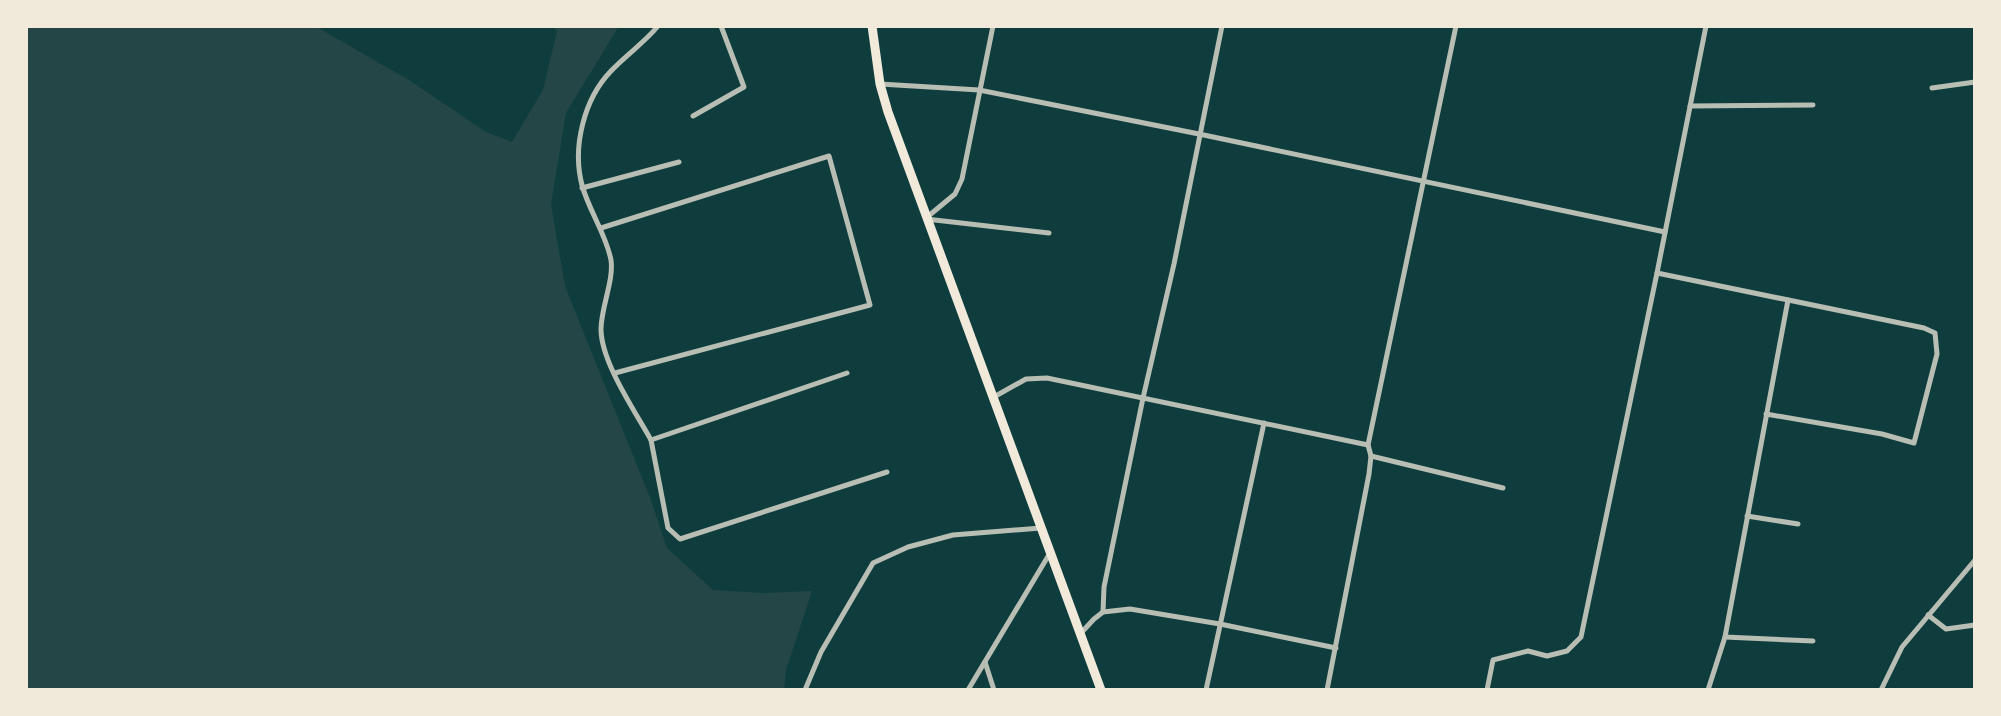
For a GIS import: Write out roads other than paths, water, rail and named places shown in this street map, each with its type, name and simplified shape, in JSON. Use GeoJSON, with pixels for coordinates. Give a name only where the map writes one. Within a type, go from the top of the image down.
{"type":"FeatureCollection","features":[{"type":"Feature","properties":{"kind":"main road"},"geometry":{"type":"LineString","coordinates":[[872,26],[880,84],[888,112],[1101,690]]}},
{"type":"Feature","properties":{"kind":"street"},"geometry":{"type":"LineString","coordinates":[[658,26],[611,71],[597,89],[585,117],[579,167],[582,188],[601,228],[611,262],[601,329],[605,354],[651,440],[668,528],[680,539],[887,472]]}},
{"type":"Feature","properties":{"kind":"street"},"geometry":{"type":"LineString","coordinates":[[693,116],[744,87],[722,26]]}},
{"type":"Feature","properties":{"kind":"street"},"geometry":{"type":"LineString","coordinates":[[926,219],[955,194],[959,187],[993,26]]}},
{"type":"Feature","properties":{"kind":"street"},"geometry":{"type":"LineString","coordinates":[[1103,612],[1104,587],[1222,26]]}},
{"type":"Feature","properties":{"kind":"street"},"geometry":{"type":"LineString","coordinates":[[1327,690],[1371,456],[1368,445],[1456,26]]}},
{"type":"Feature","properties":{"kind":"street"},"geometry":{"type":"LineString","coordinates":[[1487,690],[1493,660],[1528,651],[1547,656],[1567,651],[1581,637],[1706,26]]}},
{"type":"Feature","properties":{"kind":"street"},"geometry":{"type":"LineString","coordinates":[[1932,88],[1975,82]]}},
{"type":"Feature","properties":{"kind":"street"},"geometry":{"type":"LineString","coordinates":[[880,84],[979,90],[1665,232]]}},
{"type":"Feature","properties":{"kind":"street"},"geometry":{"type":"LineString","coordinates":[[1690,106],[1813,105]]}},
{"type":"Feature","properties":{"kind":"street"},"geometry":{"type":"LineString","coordinates":[[601,228],[829,156],[870,305],[615,373]]}},
{"type":"Feature","properties":{"kind":"street"},"geometry":{"type":"LineString","coordinates":[[582,188],[679,162]]}},
{"type":"Feature","properties":{"kind":"street"},"geometry":{"type":"LineString","coordinates":[[926,219],[1049,233]]}},
{"type":"Feature","properties":{"kind":"street"},"geometry":{"type":"LineString","coordinates":[[1657,273],[1924,327],[1935,333],[1937,354],[1914,443],[1882,434],[1766,414]]}},
{"type":"Feature","properties":{"kind":"street"},"geometry":{"type":"LineString","coordinates":[[1709,690],[1725,637],[1788,300]]}},
{"type":"Feature","properties":{"kind":"street"},"geometry":{"type":"LineString","coordinates":[[651,440],[847,373]]}},
{"type":"Feature","properties":{"kind":"street"},"geometry":{"type":"LineString","coordinates":[[992,398],[1016,383],[1035,377],[1368,445]]}},
{"type":"Feature","properties":{"kind":"street"},"geometry":{"type":"LineString","coordinates":[[1206,690],[1264,424]]}},
{"type":"Feature","properties":{"kind":"street"},"geometry":{"type":"LineString","coordinates":[[1371,456],[1503,488]]}},
{"type":"Feature","properties":{"kind":"street"},"geometry":{"type":"LineString","coordinates":[[1747,516],[1798,524]]}},
{"type":"Feature","properties":{"kind":"street"},"geometry":{"type":"LineString","coordinates":[[805,690],[821,652],[873,563],[908,547],[953,535],[1041,528]]}},
{"type":"Feature","properties":{"kind":"street"},"geometry":{"type":"LineString","coordinates":[[968,690],[1050,553]]}},
{"type":"Feature","properties":{"kind":"street"},"geometry":{"type":"LineString","coordinates":[[1881,690],[1902,647],[1975,560]]}},
{"type":"Feature","properties":{"kind":"street"},"geometry":{"type":"LineString","coordinates":[[1081,634],[1103,612],[1130,609],[1336,648]]}},
{"type":"Feature","properties":{"kind":"street"},"geometry":{"type":"LineString","coordinates":[[1928,615],[1946,629],[1975,625]]}},
{"type":"Feature","properties":{"kind":"street"},"geometry":{"type":"LineString","coordinates":[[1725,637],[1813,641]]}},
{"type":"Feature","properties":{"kind":"street"},"geometry":{"type":"LineString","coordinates":[[985,662],[994,690]]}}]}
